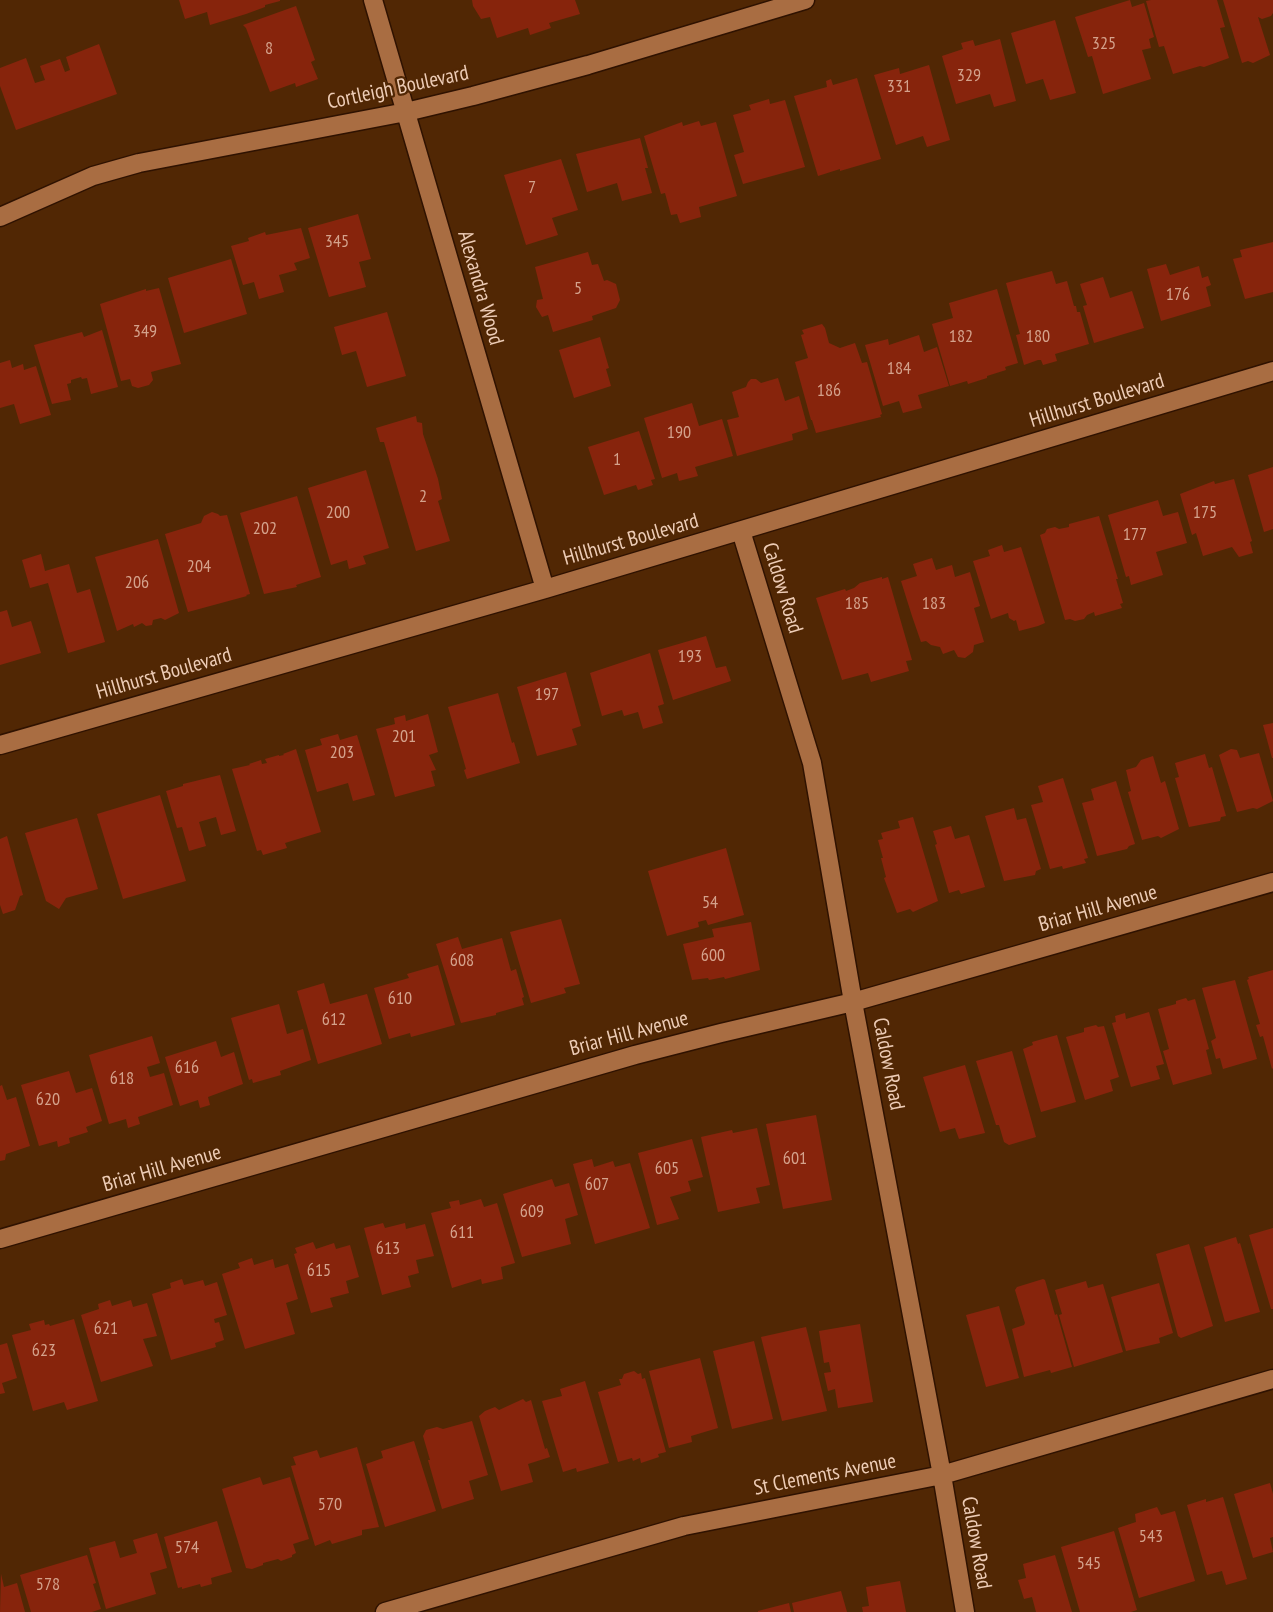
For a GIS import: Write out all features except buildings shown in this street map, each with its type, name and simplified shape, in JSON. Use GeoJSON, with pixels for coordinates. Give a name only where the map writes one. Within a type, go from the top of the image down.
{"type":"FeatureCollection","features":[{"type":"Feature","properties":{"kind":"street","name":"Alexandra Wood"},"geometry":{"type":"LineString","coordinates":[[373,0],[545,589]]}},
{"type":"Feature","properties":{"kind":"street","name":"Cortleigh Boulevard"},"geometry":{"type":"LineString","coordinates":[[0,217],[93,176],[139,163],[406,112],[473,96],[588,65],[805,0]]}},
{"type":"Feature","properties":{"kind":"street","name":"Hillhurst Boulevard"},"geometry":{"type":"LineString","coordinates":[[0,745],[545,589],[1273,371]]}},
{"type":"Feature","properties":{"kind":"street","name":"Caldow Road"},"geometry":{"type":"LineString","coordinates":[[741,531],[812,763],[853,1002],[942,1475],[965,1612]]}},
{"type":"Feature","properties":{"kind":"street","name":"Briar Hill Avenue"},"geometry":{"type":"LineString","coordinates":[[0,1239],[634,1055],[853,1002],[1273,882]]}},
{"type":"Feature","properties":{"kind":"street","name":"St Clements Avenue"},"geometry":{"type":"LineString","coordinates":[[386,1612],[684,1526],[942,1475],[1273,1379]]}}]}
